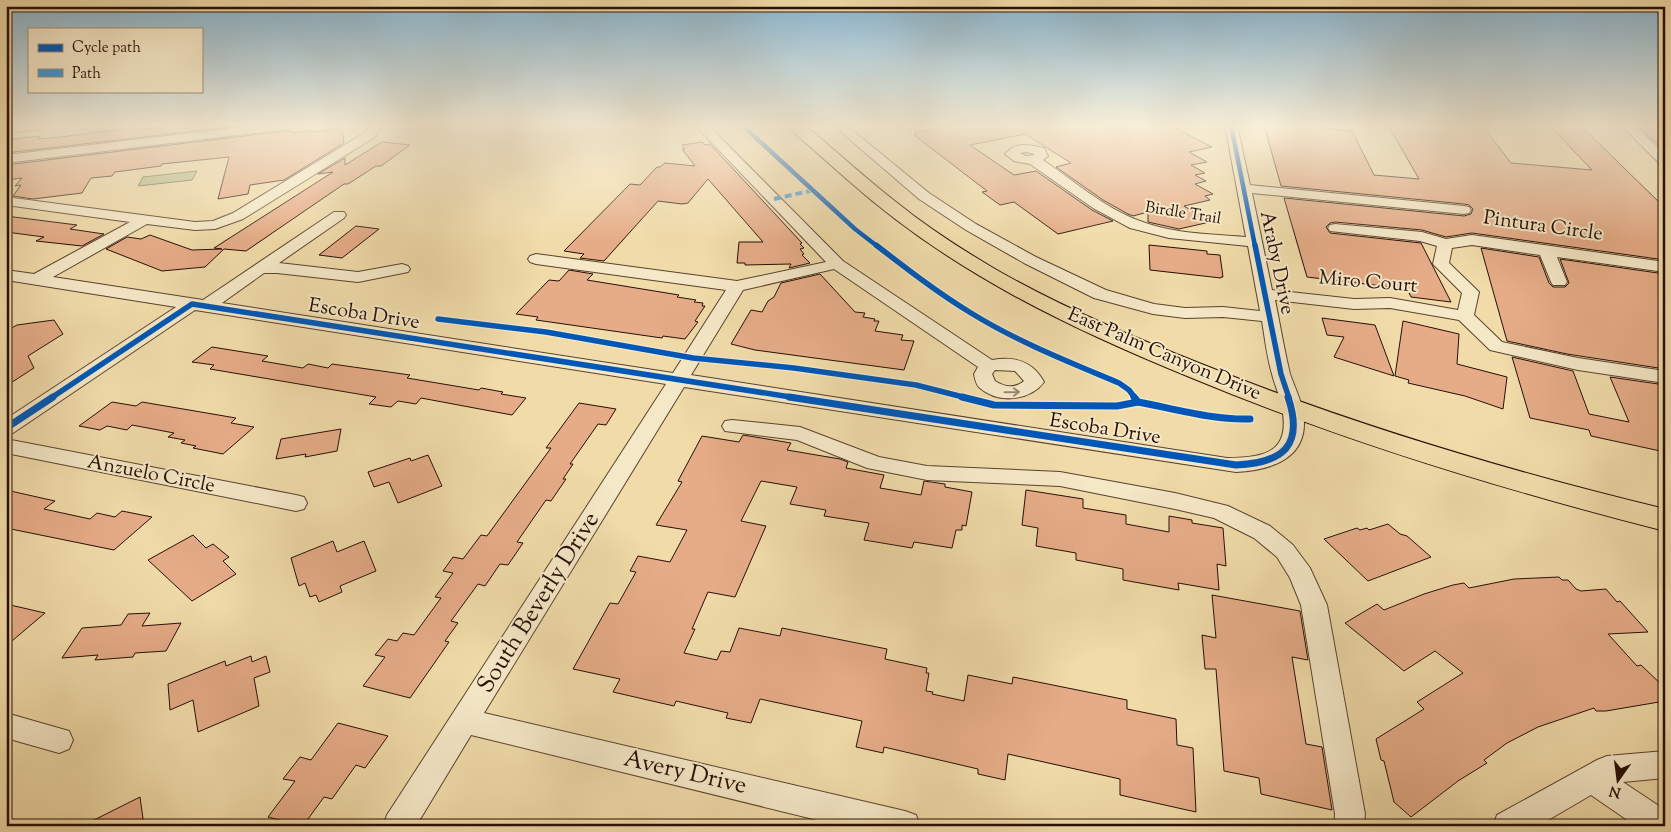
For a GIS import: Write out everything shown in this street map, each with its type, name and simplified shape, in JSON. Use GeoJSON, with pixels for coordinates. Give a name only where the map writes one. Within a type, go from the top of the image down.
{"type":"FeatureCollection","features":[{"type":"Feature","properties":{"kind":"main road","name":"East Palm Canyon Drive"},"geometry":{"type":"LineString","coordinates":[[840,164],[902,217],[964,259],[1040,302],[1135,346],[1236,388],[1462,465],[1543,489],[1665,520]]}},
{"type":"Feature","properties":{"kind":"street"},"geometry":{"type":"LineString","coordinates":[[6,201],[195,226],[215,224],[238,216],[323,164]]}},
{"type":"Feature","properties":{"kind":"street"},"geometry":{"type":"LineString","coordinates":[[739,164],[837,264],[989,366]]}},
{"type":"Feature","properties":{"kind":"street"},"geometry":{"type":"LineString","coordinates":[[885,164],[924,196],[971,227],[1030,260],[1100,294],[1153,309],[1185,312],[1223,312],[1271,317]]}},
{"type":"Feature","properties":{"kind":"street","name":"Birdle Trail"},"geometry":{"type":"LineString","coordinates":[[1039,164],[1120,218],[1137,225],[1180,234],[1255,242]]}},
{"type":"Feature","properties":{"kind":"street","name":"Araby Drive"},"geometry":{"type":"LineString","coordinates":[[1238,164],[1282,374],[1292,408]]}},
{"type":"Feature","properties":{"kind":"street"},"geometry":{"type":"LineString","coordinates":[[1243,188],[1464,210]]}},
{"type":"Feature","properties":{"kind":"street"},"geometry":{"type":"LineString","coordinates":[[6,428],[198,305],[258,269],[339,215]]}},
{"type":"Feature","properties":{"kind":"street"},"geometry":{"type":"LineString","coordinates":[[36,280],[144,220]]}},
{"type":"Feature","properties":{"kind":"street"},"geometry":{"type":"LineString","coordinates":[[1335,228],[1422,237],[1445,244],[1441,264],[1471,292],[1465,316],[1496,346],[1578,364],[1665,377]]}},
{"type":"Feature","properties":{"kind":"street","name":"Pintura Circle"},"geometry":{"type":"LineString","coordinates":[[1445,244],[1472,240],[1665,267]]}},
{"type":"Feature","properties":{"kind":"street"},"geometry":{"type":"LineString","coordinates":[[1546,251],[1559,282]]}},
{"type":"Feature","properties":{"kind":"street"},"geometry":{"type":"LineString","coordinates":[[536,259],[737,286],[837,264]]}},
{"type":"Feature","properties":{"kind":"street"},"geometry":{"type":"LineString","coordinates":[[258,269],[277,268],[358,277],[402,269]]}},
{"type":"Feature","properties":{"kind":"street","name":"Escoba Drive"},"geometry":{"type":"LineString","coordinates":[[6,276],[1227,465],[1258,464],[1275,457],[1289,444],[1294,435],[1292,408]]}},
{"type":"Feature","properties":{"kind":"street","name":"South Beverly Drive"},"geometry":{"type":"LineString","coordinates":[[398,826],[737,286]]}},
{"type":"Feature","properties":{"kind":"street","name":"Miro Court"},"geometry":{"type":"LineString","coordinates":[[1266,294],[1354,304],[1390,303],[1465,316]]}},
{"type":"Feature","properties":{"kind":"street"},"geometry":{"type":"LineString","coordinates":[[732,426],[800,434],[875,463],[927,473],[1060,479],[1175,501],[1220,512],[1262,532],[1285,551],[1301,574],[1314,605],[1347,797],[1350,826]]}},
{"type":"Feature","properties":{"kind":"street","name":"Anzuelo Circle"},"geometry":{"type":"LineString","coordinates":[[6,446],[296,504]]}},
{"type":"Feature","properties":{"kind":"street","name":"Avery Drive"},"geometry":{"type":"LineString","coordinates":[[465,721],[905,826]]}},
{"type":"Feature","properties":{"kind":"street"},"geometry":{"type":"LineString","coordinates":[[6,725],[59,740]]}},
{"type":"Feature","properties":{"kind":"street"},"geometry":{"type":"LineString","coordinates":[[1508,826],[1607,770],[1665,764]]}},
{"type":"Feature","properties":{"kind":"street"},"geometry":{"type":"LineString","coordinates":[[1592,778],[1662,826]]}},
{"type":"Feature","properties":{"kind":"green space"},"geometry":{"type":"Polygon","coordinates":[[[197,171],[192,180],[138,186],[143,177],[197,171]]]}},
{"type":"Feature","properties":{"kind":"building"},"geometry":{"type":"Polygon","coordinates":[[[164,164],[161,166],[115,172],[112,176],[91,178],[82,193],[33,199],[13,196],[21,185],[15,186],[22,178],[6,180],[6,165],[164,164]]]}},
{"type":"Feature","properties":{"kind":"building"},"geometry":{"type":"Polygon","coordinates":[[[227,164],[310,164],[284,180],[250,185],[248,194],[218,199],[227,164]]]}},
{"type":"Feature","properties":{"kind":"building"},"geometry":{"type":"Polygon","coordinates":[[[335,164],[384,164],[376,166],[348,184],[344,184],[246,251],[224,249],[205,267],[162,271],[106,249],[127,237],[141,239],[150,235],[192,250],[222,249],[214,248],[333,172],[318,174],[335,164]]]}},
{"type":"Feature","properties":{"kind":"building"},"geometry":{"type":"Polygon","coordinates":[[[664,164],[695,166],[693,164],[728,164],[802,243],[800,244],[804,248],[800,249],[804,254],[802,255],[810,263],[789,268],[791,264],[745,265],[745,263],[737,263],[739,242],[763,242],[708,179],[688,203],[658,201],[604,261],[580,258],[584,254],[564,251],[630,184],[640,185],[657,167],[664,164]]]}},
{"type":"Feature","properties":{"kind":"building"},"geometry":{"type":"Polygon","coordinates":[[[952,164],[998,164],[1014,175],[1036,171],[1092,210],[1113,221],[1058,234],[1014,202],[1000,205],[982,192],[987,191],[952,164]]]}},
{"type":"Feature","properties":{"kind":"building"},"geometry":{"type":"Polygon","coordinates":[[[1068,164],[1197,164],[1191,165],[1205,173],[1195,175],[1206,181],[1195,184],[1213,194],[1205,196],[1210,200],[1184,206],[1210,222],[1179,229],[1148,222],[1148,212],[1133,216],[1128,214],[1103,200],[1056,167],[1068,164]]]}},
{"type":"Feature","properties":{"kind":"building"},"geometry":{"type":"Polygon","coordinates":[[[1275,164],[1368,164],[1374,175],[1419,179],[1410,164],[1521,164],[1592,170],[1586,164],[1620,164],[1665,210],[1665,260],[1472,233],[1446,237],[1422,230],[1335,222],[1330,223],[1326,227],[1330,233],[1421,243],[1451,302],[1411,297],[1407,289],[1307,277],[1284,198],[1464,216],[1471,214],[1473,209],[1469,205],[1464,204],[1281,186],[1275,164]]]}},
{"type":"Feature","properties":{"kind":"building"},"geometry":{"type":"Polygon","coordinates":[[[6,216],[77,225],[70,229],[104,234],[82,246],[36,241],[44,237],[6,232],[6,216]]]}},
{"type":"Feature","properties":{"kind":"building"},"geometry":{"type":"Polygon","coordinates":[[[356,226],[379,229],[342,258],[319,255],[356,226]]]}},
{"type":"Feature","properties":{"kind":"building"},"geometry":{"type":"Polygon","coordinates":[[[1149,245],[1207,251],[1207,254],[1220,255],[1223,277],[1150,270],[1149,245]]]}},
{"type":"Feature","properties":{"kind":"building"},"geometry":{"type":"Polygon","coordinates":[[[1481,248],[1539,257],[1549,283],[1553,287],[1565,287],[1569,283],[1560,259],[1665,274],[1665,369],[1567,354],[1507,341],[1481,248]]]}},
{"type":"Feature","properties":{"kind":"building"},"geometry":{"type":"Polygon","coordinates":[[[569,270],[593,274],[587,280],[679,295],[677,297],[696,300],[694,302],[703,303],[702,306],[705,306],[695,321],[698,322],[685,339],[663,336],[662,338],[536,320],[538,317],[516,314],[549,280],[559,281],[569,270]]]}},
{"type":"Feature","properties":{"kind":"building"},"geometry":{"type":"Polygon","coordinates":[[[820,274],[855,312],[865,313],[863,317],[879,321],[875,331],[903,335],[901,340],[914,341],[904,370],[755,350],[731,344],[751,310],[762,312],[768,301],[774,297],[781,283],[820,274]]]}},
{"type":"Feature","properties":{"kind":"building"},"geometry":{"type":"Polygon","coordinates":[[[1322,318],[1375,325],[1394,376],[1334,357],[1344,337],[1327,335],[1322,318]]]}},
{"type":"Feature","properties":{"kind":"building"},"geometry":{"type":"Polygon","coordinates":[[[54,320],[63,334],[28,356],[34,368],[6,386],[6,331],[17,325],[54,320]]]}},
{"type":"Feature","properties":{"kind":"building"},"geometry":{"type":"Polygon","coordinates":[[[1403,321],[1459,334],[1457,364],[1507,377],[1503,409],[1465,396],[1408,383],[1409,380],[1395,376],[1403,321]]]}},
{"type":"Feature","properties":{"kind":"building"},"geometry":{"type":"Polygon","coordinates":[[[212,347],[268,356],[262,361],[303,368],[308,364],[328,368],[332,364],[410,375],[407,378],[479,390],[481,388],[503,392],[501,394],[526,398],[512,415],[421,398],[416,404],[398,401],[391,407],[369,404],[376,397],[210,369],[214,365],[192,362],[212,347]]]}},
{"type":"Feature","properties":{"kind":"building"},"geometry":{"type":"Polygon","coordinates":[[[1512,357],[1573,371],[1589,414],[1629,422],[1610,377],[1665,385],[1665,452],[1591,436],[1589,430],[1530,418],[1512,357]]]}},
{"type":"Feature","properties":{"kind":"building"},"geometry":{"type":"Polygon","coordinates":[[[112,402],[136,406],[142,402],[236,418],[231,423],[254,427],[223,454],[193,448],[196,446],[181,443],[185,440],[168,437],[174,433],[132,425],[127,430],[107,426],[100,430],[79,426],[112,402]]]}},
{"type":"Feature","properties":{"kind":"building"},"geometry":{"type":"Polygon","coordinates":[[[579,403],[616,409],[606,425],[598,424],[570,464],[573,464],[563,479],[566,479],[551,501],[546,500],[517,542],[523,543],[508,565],[500,564],[485,586],[478,584],[451,621],[458,623],[445,641],[449,642],[410,698],[363,686],[385,657],[375,655],[388,639],[397,641],[403,633],[414,635],[441,598],[435,597],[453,573],[443,571],[453,557],[463,559],[481,535],[487,536],[551,448],[546,448],[579,403]]]}},
{"type":"Feature","properties":{"kind":"building"},"geometry":{"type":"Polygon","coordinates":[[[341,429],[337,451],[305,457],[306,454],[276,459],[281,439],[341,429]]]}},
{"type":"Feature","properties":{"kind":"building"},"geometry":{"type":"Polygon","coordinates":[[[743,435],[791,443],[787,450],[840,459],[848,462],[846,468],[884,475],[880,488],[921,495],[924,481],[945,484],[945,487],[972,492],[966,526],[962,525],[962,530],[956,530],[952,548],[914,542],[912,548],[864,540],[869,523],[824,516],[826,510],[790,504],[797,487],[761,481],[741,521],[766,526],[735,597],[708,592],[684,653],[717,660],[721,651],[730,652],[739,628],[780,636],[782,628],[887,649],[885,659],[927,668],[926,673],[929,673],[926,691],[964,701],[968,675],[1012,684],[1013,677],[1127,700],[1127,709],[1176,719],[1177,745],[1193,748],[1196,812],[1120,795],[1120,779],[1008,754],[1005,780],[978,774],[978,769],[884,747],[883,753],[856,747],[862,721],[760,699],[751,723],[726,718],[728,713],[676,701],[674,706],[613,692],[620,679],[573,669],[610,603],[618,604],[636,572],[630,571],[638,556],[670,562],[687,530],[656,525],[682,482],[678,481],[702,436],[739,442],[743,435]]]}},
{"type":"Feature","properties":{"kind":"building"},"geometry":{"type":"Polygon","coordinates":[[[428,455],[442,486],[398,503],[389,482],[374,487],[368,472],[410,458],[411,461],[428,455]]]}},
{"type":"Feature","properties":{"kind":"building"},"geometry":{"type":"Polygon","coordinates":[[[6,490],[55,501],[44,509],[90,519],[97,513],[115,517],[122,511],[152,517],[114,550],[6,528],[6,490]]]}},
{"type":"Feature","properties":{"kind":"building"},"geometry":{"type":"Polygon","coordinates":[[[1026,490],[1083,499],[1083,508],[1126,515],[1126,524],[1169,532],[1169,516],[1192,520],[1192,523],[1223,528],[1226,566],[1217,564],[1219,590],[1178,583],[1179,590],[1123,580],[1123,569],[1076,560],[1076,553],[1036,546],[1038,528],[1022,525],[1026,490]]]}},
{"type":"Feature","properties":{"kind":"building"},"geometry":{"type":"Polygon","coordinates":[[[1388,524],[1400,534],[1407,536],[1431,557],[1368,581],[1324,539],[1357,528],[1360,530],[1367,528],[1369,530],[1388,524]]]}},
{"type":"Feature","properties":{"kind":"building"},"geometry":{"type":"Polygon","coordinates":[[[193,535],[206,548],[213,544],[229,557],[223,561],[236,574],[192,601],[148,560],[193,535]]]}},
{"type":"Feature","properties":{"kind":"building"},"geometry":{"type":"Polygon","coordinates":[[[333,541],[337,552],[364,541],[376,571],[340,586],[342,592],[319,602],[316,595],[310,597],[305,583],[299,586],[291,558],[333,541]]]}},
{"type":"Feature","properties":{"kind":"building"},"geometry":{"type":"Polygon","coordinates":[[[1559,577],[1562,580],[1568,580],[1576,589],[1581,591],[1606,589],[1617,602],[1620,601],[1648,632],[1608,634],[1637,666],[1641,665],[1665,688],[1665,701],[1606,711],[1596,711],[1594,708],[1538,727],[1507,743],[1484,760],[1487,763],[1458,781],[1411,817],[1394,802],[1384,761],[1381,760],[1376,739],[1424,709],[1417,702],[1463,673],[1435,651],[1404,671],[1345,623],[1377,604],[1384,610],[1453,585],[1464,583],[1469,588],[1514,579],[1559,577]]]}},
{"type":"Feature","properties":{"kind":"building"},"geometry":{"type":"Polygon","coordinates":[[[1212,595],[1300,611],[1308,660],[1292,657],[1306,744],[1322,747],[1332,810],[1261,794],[1259,778],[1224,771],[1216,669],[1205,669],[1202,635],[1216,638],[1212,595]]]}},
{"type":"Feature","properties":{"kind":"building"},"geometry":{"type":"Polygon","coordinates":[[[6,604],[45,613],[6,646],[6,604]]]}},
{"type":"Feature","properties":{"kind":"building"},"geometry":{"type":"Polygon","coordinates":[[[150,613],[142,626],[181,623],[166,651],[135,653],[133,657],[95,660],[98,655],[62,658],[82,628],[121,625],[128,614],[150,613]]]}},
{"type":"Feature","properties":{"kind":"building"},"geometry":{"type":"Polygon","coordinates":[[[251,656],[252,662],[266,656],[270,672],[254,678],[259,706],[198,732],[193,700],[170,710],[168,684],[225,661],[226,666],[251,656]]]}},
{"type":"Feature","properties":{"kind":"building"},"geometry":{"type":"Polygon","coordinates":[[[338,723],[388,736],[365,768],[356,765],[332,799],[324,797],[303,826],[268,817],[295,781],[283,779],[300,757],[311,760],[338,723]]]}},
{"type":"Feature","properties":{"kind":"building"},"geometry":{"type":"Polygon","coordinates":[[[140,797],[144,826],[82,826],[140,797]]]}},
{"type":"Feature","properties":{"kind":"marked path"},"geometry":{"type":"LineString","coordinates":[[774,199],[814,190]]}},
{"type":"Feature","properties":{"kind":"cycle path"},"geometry":{"type":"LineString","coordinates":[[784,164],[855,229],[923,281],[972,314],[1036,348],[1119,383],[1129,390],[1138,402],[1208,417],[1250,419]]}},
{"type":"Feature","properties":{"kind":"cycle path"},"geometry":{"type":"LineString","coordinates":[[6,428],[192,304],[1227,465],[1246,465],[1266,461],[1283,452],[1294,435],[1292,408],[1281,374],[1239,164]]}},
{"type":"Feature","properties":{"kind":"cycle path"},"geometry":{"type":"LineString","coordinates":[[438,319],[546,332],[693,358],[794,368],[916,385],[994,405],[1117,406],[1138,402]]}}]}
